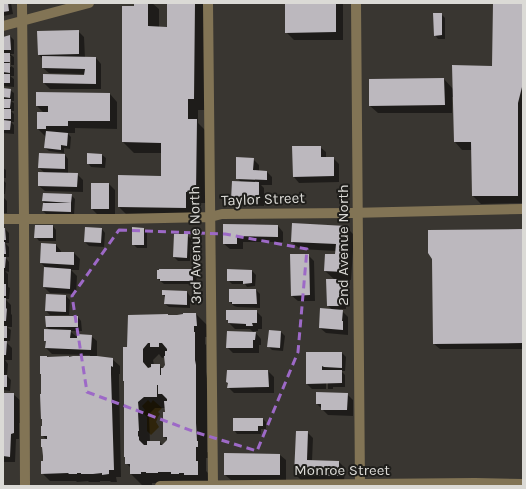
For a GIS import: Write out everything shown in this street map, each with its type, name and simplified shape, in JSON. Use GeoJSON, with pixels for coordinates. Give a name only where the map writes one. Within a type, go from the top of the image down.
{"type":"FeatureCollection","features":[{"type":"Feature","properties":{"kind":"street"},"geometry":{"type":"LineString","coordinates":[[22,3],[25,486]]}},
{"type":"Feature","properties":{"kind":"street"},"geometry":{"type":"LineString","coordinates":[[3,26],[89,3]]}},
{"type":"Feature","properties":{"kind":"street","name":"3rd Avenue North"},"geometry":{"type":"LineString","coordinates":[[208,3],[213,485]]}},
{"type":"Feature","properties":{"kind":"street","name":"2nd Avenue North"},"geometry":{"type":"LineString","coordinates":[[356,3],[360,485]]}},
{"type":"Feature","properties":{"kind":"street","name":"Taylor Street"},"geometry":{"type":"LineString","coordinates":[[3,219],[118,219],[210,217],[222,214],[358,213],[523,209]]}},
{"type":"Feature","properties":{"kind":"street","name":"Monroe Street"},"geometry":{"type":"LineString","coordinates":[[160,486],[523,484]]}},
{"type":"Feature","properties":{"kind":"highlighted area"},"geometry":{"type":"Polygon","coordinates":[[[119,230],[225,234],[307,249],[298,352],[257,451],[198,433],[87,392],[72,296],[119,230]]]}},
{"type":"Feature","properties":{"kind":"shaded area"},"geometry":{"type":"Polygon","coordinates":[[[148,400],[151,403],[153,400],[162,408],[158,412],[160,414],[156,422],[159,427],[151,435],[147,431],[147,417],[143,413],[145,410],[142,406],[148,400]]]}},
{"type":"Feature","properties":{"kind":"building"},"geometry":{"type":"Polygon","coordinates":[[[3,3],[8,3],[9,11],[3,12],[3,3]]]}},
{"type":"Feature","properties":{"kind":"building"},"geometry":{"type":"Polygon","coordinates":[[[134,3],[148,3],[148,26],[167,27],[167,3],[195,3],[194,99],[188,99],[188,119],[197,119],[196,192],[186,192],[186,208],[118,207],[118,175],[161,176],[161,143],[122,142],[122,6],[134,6],[134,3]]]}},
{"type":"Feature","properties":{"kind":"building"},"geometry":{"type":"Polygon","coordinates":[[[285,3],[336,3],[336,32],[285,33],[285,3]]]}},
{"type":"Feature","properties":{"kind":"building"},"geometry":{"type":"Polygon","coordinates":[[[493,3],[523,3],[523,83],[518,103],[518,196],[472,196],[471,142],[454,142],[452,65],[492,66],[493,3]]]}},
{"type":"Feature","properties":{"kind":"building"},"geometry":{"type":"Polygon","coordinates":[[[433,13],[442,13],[442,35],[434,36],[433,13]]]}},
{"type":"Feature","properties":{"kind":"building"},"geometry":{"type":"Polygon","coordinates":[[[79,30],[79,54],[38,55],[37,31],[79,30]]]}},
{"type":"Feature","properties":{"kind":"building"},"geometry":{"type":"Polygon","coordinates":[[[10,35],[11,50],[3,50],[3,37],[10,35]]]}},
{"type":"Feature","properties":{"kind":"building"},"geometry":{"type":"Polygon","coordinates":[[[3,53],[10,53],[10,62],[3,62],[3,53]]]}},
{"type":"Feature","properties":{"kind":"building"},"geometry":{"type":"Polygon","coordinates":[[[42,56],[96,57],[96,84],[43,83],[43,74],[84,75],[85,69],[42,68],[42,56]]]}},
{"type":"Feature","properties":{"kind":"building"},"geometry":{"type":"Polygon","coordinates":[[[3,63],[10,63],[10,73],[3,72],[3,63]]]}},
{"type":"Feature","properties":{"kind":"building"},"geometry":{"type":"Polygon","coordinates":[[[3,74],[10,74],[10,83],[3,83],[3,74]]]}},
{"type":"Feature","properties":{"kind":"building"},"geometry":{"type":"Polygon","coordinates":[[[444,78],[445,105],[369,106],[369,79],[444,78]]]}},
{"type":"Feature","properties":{"kind":"building"},"geometry":{"type":"Polygon","coordinates":[[[3,88],[11,89],[10,98],[3,97],[3,88]]]}},
{"type":"Feature","properties":{"kind":"building"},"geometry":{"type":"Polygon","coordinates":[[[36,92],[110,93],[110,121],[68,121],[68,126],[46,126],[46,129],[37,129],[37,112],[48,112],[48,106],[36,106],[36,92]]]}},
{"type":"Feature","properties":{"kind":"building"},"geometry":{"type":"Polygon","coordinates":[[[3,99],[11,99],[10,108],[3,108],[3,99]]]}},
{"type":"Feature","properties":{"kind":"building"},"geometry":{"type":"Polygon","coordinates":[[[3,109],[11,109],[11,119],[3,119],[3,109]]]}},
{"type":"Feature","properties":{"kind":"building"},"geometry":{"type":"Polygon","coordinates":[[[3,120],[11,121],[10,130],[3,130],[3,120]]]}},
{"type":"Feature","properties":{"kind":"building"},"geometry":{"type":"Polygon","coordinates":[[[46,131],[68,133],[67,146],[61,145],[61,150],[44,148],[46,131]]]}},
{"type":"Feature","properties":{"kind":"building"},"geometry":{"type":"Polygon","coordinates":[[[292,146],[321,146],[321,157],[334,157],[334,176],[293,177],[292,146]]]}},
{"type":"Feature","properties":{"kind":"building"},"geometry":{"type":"Polygon","coordinates":[[[39,153],[65,154],[65,169],[38,168],[39,153]]]}},
{"type":"Feature","properties":{"kind":"building"},"geometry":{"type":"Polygon","coordinates":[[[87,153],[102,154],[102,164],[87,164],[87,153]]]}},
{"type":"Feature","properties":{"kind":"building"},"geometry":{"type":"Polygon","coordinates":[[[236,157],[254,158],[253,170],[267,171],[267,180],[236,179],[236,157]]]}},
{"type":"Feature","properties":{"kind":"building"},"geometry":{"type":"Polygon","coordinates":[[[38,172],[78,173],[77,187],[38,186],[38,172]]]}},
{"type":"Feature","properties":{"kind":"building"},"geometry":{"type":"Polygon","coordinates":[[[232,181],[259,182],[259,201],[231,200],[232,181]]]}},
{"type":"Feature","properties":{"kind":"building"},"geometry":{"type":"Polygon","coordinates":[[[91,183],[109,183],[109,209],[91,209],[91,183]]]}},
{"type":"Feature","properties":{"kind":"building"},"geometry":{"type":"Polygon","coordinates":[[[43,193],[72,194],[71,203],[42,201],[43,193]]]}},
{"type":"Feature","properties":{"kind":"building"},"geometry":{"type":"Polygon","coordinates":[[[43,203],[71,203],[71,212],[42,211],[43,203]]]}},
{"type":"Feature","properties":{"kind":"building"},"geometry":{"type":"Polygon","coordinates":[[[292,223],[346,226],[344,272],[324,271],[325,254],[335,254],[336,244],[291,242],[292,223]]]}},
{"type":"Feature","properties":{"kind":"building"},"geometry":{"type":"Polygon","coordinates":[[[223,224],[278,225],[278,237],[237,236],[237,244],[223,244],[223,224]]]}},
{"type":"Feature","properties":{"kind":"building"},"geometry":{"type":"Polygon","coordinates":[[[35,225],[53,225],[53,238],[34,238],[35,225]]]}},
{"type":"Feature","properties":{"kind":"building"},"geometry":{"type":"Polygon","coordinates":[[[85,227],[102,228],[101,243],[84,242],[85,227]]]}},
{"type":"Feature","properties":{"kind":"building"},"geometry":{"type":"Polygon","coordinates":[[[132,227],[144,228],[144,245],[132,245],[132,227]]]}},
{"type":"Feature","properties":{"kind":"building"},"geometry":{"type":"Polygon","coordinates":[[[3,228],[5,228],[6,240],[3,240],[3,228]]]}},
{"type":"Feature","properties":{"kind":"building"},"geometry":{"type":"Polygon","coordinates":[[[523,229],[523,343],[433,344],[432,259],[428,253],[428,230],[523,229]]]}},
{"type":"Feature","properties":{"kind":"building"},"geometry":{"type":"Polygon","coordinates":[[[174,234],[188,234],[187,258],[173,257],[174,234]]]}},
{"type":"Feature","properties":{"kind":"building"},"geometry":{"type":"Polygon","coordinates":[[[3,242],[5,242],[6,254],[3,254],[3,242]]]}},
{"type":"Feature","properties":{"kind":"building"},"geometry":{"type":"Polygon","coordinates":[[[41,243],[56,244],[56,252],[74,252],[74,265],[40,263],[41,243]]]}},
{"type":"Feature","properties":{"kind":"building"},"geometry":{"type":"Polygon","coordinates":[[[290,254],[309,254],[310,295],[291,296],[290,254]]]}},
{"type":"Feature","properties":{"kind":"building"},"geometry":{"type":"Polygon","coordinates":[[[3,257],[6,257],[5,268],[3,268],[3,257]]]}},
{"type":"Feature","properties":{"kind":"building"},"geometry":{"type":"Polygon","coordinates":[[[44,267],[71,269],[70,289],[43,287],[44,267]]]}},
{"type":"Feature","properties":{"kind":"building"},"geometry":{"type":"Polygon","coordinates":[[[193,269],[193,281],[160,281],[160,279],[157,279],[157,270],[193,269]]]}},
{"type":"Feature","properties":{"kind":"building"},"geometry":{"type":"Polygon","coordinates":[[[227,269],[252,270],[252,283],[243,284],[243,281],[227,281],[227,269]]]}},
{"type":"Feature","properties":{"kind":"building"},"geometry":{"type":"Polygon","coordinates":[[[326,279],[342,279],[343,306],[327,306],[326,279]]]}},
{"type":"Feature","properties":{"kind":"building"},"geometry":{"type":"Polygon","coordinates":[[[3,284],[6,284],[6,296],[3,296],[3,284]]]}},
{"type":"Feature","properties":{"kind":"building"},"geometry":{"type":"Polygon","coordinates":[[[229,289],[256,289],[257,304],[232,304],[232,302],[229,302],[229,289]]]}},
{"type":"Feature","properties":{"kind":"building"},"geometry":{"type":"Polygon","coordinates":[[[162,290],[187,291],[187,305],[164,304],[165,295],[162,295],[162,290]]]}},
{"type":"Feature","properties":{"kind":"building"},"geometry":{"type":"Polygon","coordinates":[[[46,294],[66,295],[66,312],[45,311],[46,294]]]}},
{"type":"Feature","properties":{"kind":"building"},"geometry":{"type":"Polygon","coordinates":[[[3,298],[6,298],[6,321],[3,321],[3,298]]]}},
{"type":"Feature","properties":{"kind":"building"},"geometry":{"type":"Polygon","coordinates":[[[320,308],[343,310],[343,330],[319,328],[320,308]]]}},
{"type":"Feature","properties":{"kind":"building"},"geometry":{"type":"Polygon","coordinates":[[[226,310],[257,310],[257,323],[252,323],[253,326],[246,326],[246,324],[228,323],[228,320],[226,320],[226,310]]]}},
{"type":"Feature","properties":{"kind":"building"},"geometry":{"type":"Polygon","coordinates":[[[196,313],[197,326],[194,326],[194,332],[196,365],[196,423],[198,441],[198,447],[196,447],[196,461],[198,461],[198,475],[184,475],[184,473],[171,474],[171,472],[141,472],[141,474],[130,474],[130,464],[125,464],[124,457],[123,381],[123,347],[127,347],[128,315],[196,313]],[[148,343],[143,349],[143,362],[148,368],[151,367],[151,364],[160,364],[161,375],[161,368],[165,365],[164,356],[167,349],[162,343],[159,343],[159,347],[150,347],[150,343],[148,343]],[[157,385],[157,397],[144,397],[138,402],[138,437],[139,436],[139,440],[144,445],[147,445],[147,441],[160,441],[160,445],[162,445],[167,440],[167,437],[163,437],[163,412],[165,412],[164,401],[167,401],[167,399],[162,394],[158,394],[157,385]]]}},
{"type":"Feature","properties":{"kind":"building"},"geometry":{"type":"Polygon","coordinates":[[[45,316],[78,316],[78,327],[46,327],[45,316]]]}},
{"type":"Feature","properties":{"kind":"building"},"geometry":{"type":"Polygon","coordinates":[[[3,326],[7,326],[7,338],[3,338],[3,326]]]}},
{"type":"Feature","properties":{"kind":"building"},"geometry":{"type":"Polygon","coordinates":[[[44,329],[71,330],[70,338],[77,338],[77,334],[92,335],[91,350],[45,348],[46,341],[44,341],[44,329]]]}},
{"type":"Feature","properties":{"kind":"building"},"geometry":{"type":"Polygon","coordinates":[[[269,330],[281,331],[280,348],[267,347],[269,330]]]}},
{"type":"Feature","properties":{"kind":"building"},"geometry":{"type":"Polygon","coordinates":[[[227,331],[256,332],[255,340],[253,340],[253,348],[226,348],[227,331]]]}},
{"type":"Feature","properties":{"kind":"building"},"geometry":{"type":"Polygon","coordinates":[[[3,341],[7,341],[6,355],[3,355],[3,341]]]}},
{"type":"Feature","properties":{"kind":"building"},"geometry":{"type":"Polygon","coordinates":[[[306,352],[342,352],[342,368],[322,366],[322,370],[342,370],[342,383],[306,384],[306,352]]]}},
{"type":"Feature","properties":{"kind":"building"},"geometry":{"type":"Polygon","coordinates":[[[40,356],[97,356],[113,358],[111,374],[114,470],[109,470],[109,474],[41,474],[41,461],[43,461],[43,456],[41,439],[47,439],[47,436],[41,436],[42,419],[40,394],[40,356]]]}},
{"type":"Feature","properties":{"kind":"building"},"geometry":{"type":"Polygon","coordinates":[[[227,370],[268,370],[269,387],[227,388],[227,370]]]}},
{"type":"Feature","properties":{"kind":"building"},"geometry":{"type":"Polygon","coordinates":[[[3,375],[7,375],[7,387],[3,387],[3,375]]]}},
{"type":"Feature","properties":{"kind":"building"},"geometry":{"type":"Polygon","coordinates":[[[316,392],[348,393],[347,410],[321,410],[321,404],[316,404],[316,392]]]}},
{"type":"Feature","properties":{"kind":"building"},"geometry":{"type":"Polygon","coordinates":[[[3,393],[14,393],[14,433],[11,434],[10,457],[3,456],[3,393]]]}},
{"type":"Feature","properties":{"kind":"building"},"geometry":{"type":"Polygon","coordinates":[[[233,418],[263,418],[263,426],[258,426],[258,431],[233,431],[233,418]]]}},
{"type":"Feature","properties":{"kind":"building"},"geometry":{"type":"Polygon","coordinates":[[[296,431],[308,431],[307,460],[339,461],[339,476],[294,475],[296,431]]]}},
{"type":"Feature","properties":{"kind":"building"},"geometry":{"type":"Polygon","coordinates":[[[224,453],[280,454],[280,475],[224,475],[224,453]]]}}]}
